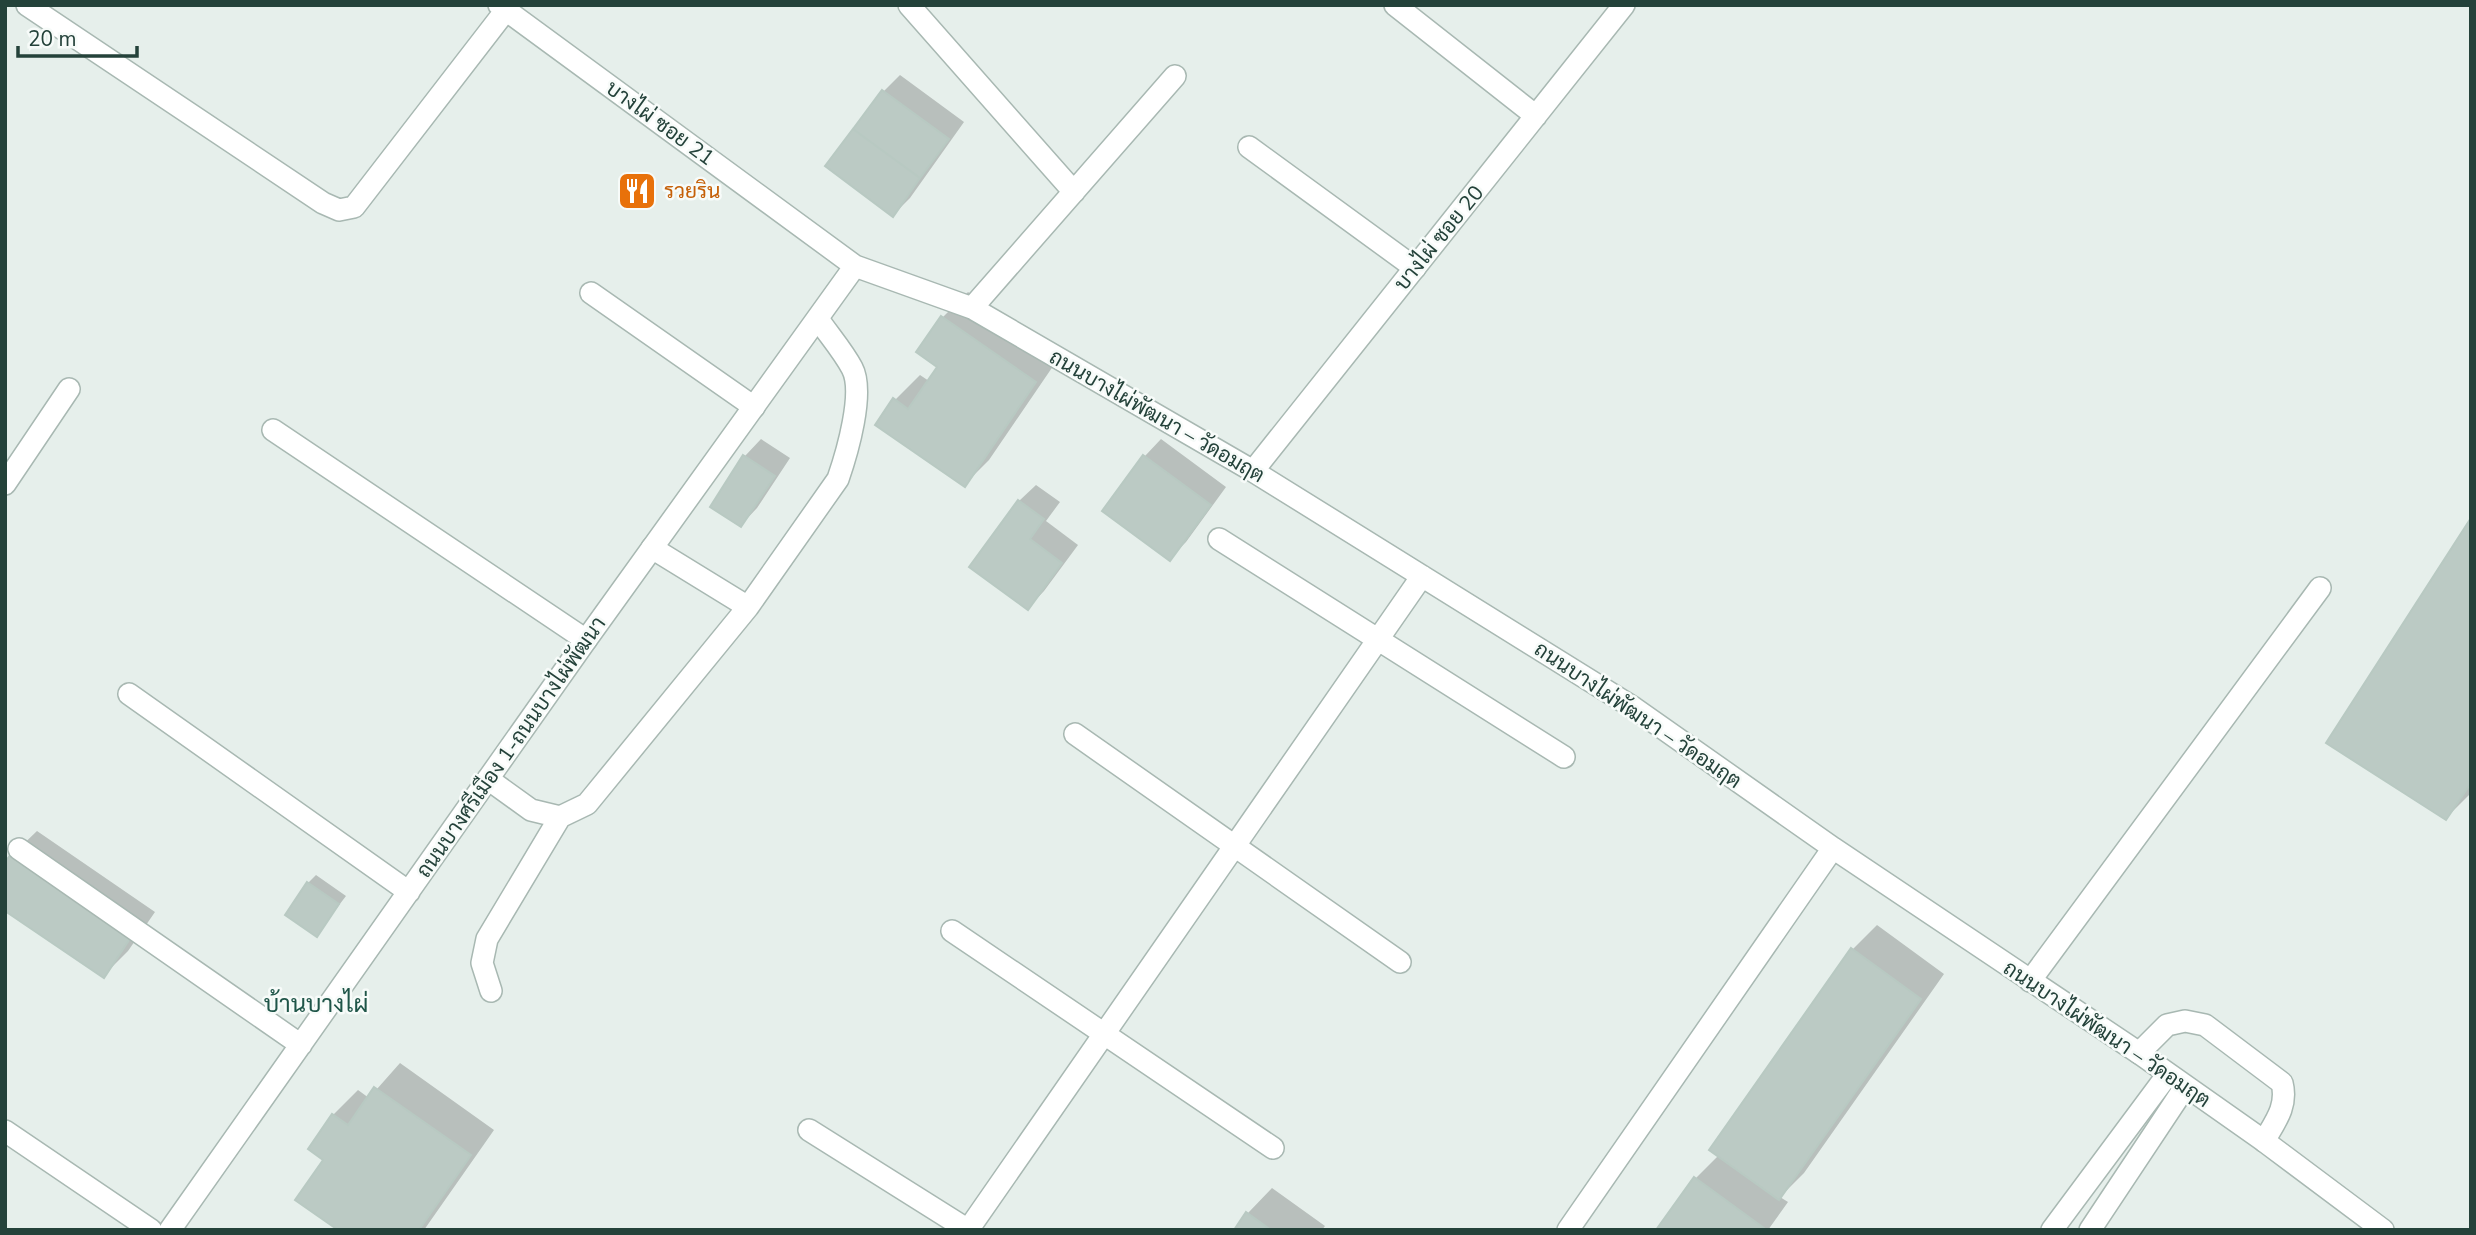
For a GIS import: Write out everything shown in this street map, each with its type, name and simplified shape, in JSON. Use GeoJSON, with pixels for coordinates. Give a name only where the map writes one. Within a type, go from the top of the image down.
{"type":"FeatureCollection","features":[{"type":"Feature","properties":{"kind":"street"},"geometry":{"type":"LineString","coordinates":[[27,5],[323,202],[339,210],[354,207],[502,8]]}},
{"type":"Feature","properties":{"kind":"street"},"geometry":{"type":"LineString","coordinates":[[909,5],[1074,191]]}},
{"type":"Feature","properties":{"kind":"street"},"geometry":{"type":"LineString","coordinates":[[1395,5],[1536,116]]}},
{"type":"Feature","properties":{"kind":"street","name":"บางไผ่ ซอย 20"},"geometry":{"type":"LineString","coordinates":[[1253,471],[1624,5]]}},
{"type":"Feature","properties":{"kind":"street","name":"บางไผ่ ซอย 21"},"geometry":{"type":"LineString","coordinates":[[502,8],[855,266]]}},
{"type":"Feature","properties":{"kind":"street"},"geometry":{"type":"LineString","coordinates":[[972,308],[1175,76]]}},
{"type":"Feature","properties":{"kind":"street"},"geometry":{"type":"LineString","coordinates":[[1249,147],[1415,268]]}},
{"type":"Feature","properties":{"kind":"street","name":"ถนนบางไผ่พัฒนา – วัดอมฤต"},"geometry":{"type":"LineString","coordinates":[[855,266],[972,308],[1253,471],[1634,708],[1833,848],[2139,1053],[2384,1230]]}},
{"type":"Feature","properties":{"kind":"street","name":"ถนนบางศรีเมือง 1-ถนนบางไผ่พัฒนา"},"geometry":{"type":"LineString","coordinates":[[166,1230],[301,1045],[586,640],[855,266]]}},
{"type":"Feature","properties":{"kind":"street"},"geometry":{"type":"LineString","coordinates":[[591,293],[754,407]]}},
{"type":"Feature","properties":{"kind":"street"},"geometry":{"type":"LineString","coordinates":[[491,991],[482,963],[487,939],[560,817],[587,804],[748,607],[838,479],[857,399],[853,370],[818,319]]}},
{"type":"Feature","properties":{"kind":"street"},"geometry":{"type":"LineString","coordinates":[[5,484],[69,388]]}},
{"type":"Feature","properties":{"kind":"street"},"geometry":{"type":"LineString","coordinates":[[273,430],[586,640]]}},
{"type":"Feature","properties":{"kind":"street"},"geometry":{"type":"LineString","coordinates":[[1219,539],[1564,757]]}},
{"type":"Feature","properties":{"kind":"street"},"geometry":{"type":"LineString","coordinates":[[652,548],[748,607]]}},
{"type":"Feature","properties":{"kind":"street"},"geometry":{"type":"LineString","coordinates":[[809,1130],[968,1230],[1422,576]]}},
{"type":"Feature","properties":{"kind":"street"},"geometry":{"type":"LineString","coordinates":[[2030,981],[2320,588]]}},
{"type":"Feature","properties":{"kind":"street"},"geometry":{"type":"LineString","coordinates":[[130,694],[409,892]]}},
{"type":"Feature","properties":{"kind":"street"},"geometry":{"type":"LineString","coordinates":[[1074,734],[1399,962]]}},
{"type":"Feature","properties":{"kind":"street"},"geometry":{"type":"LineString","coordinates":[[488,779],[531,810],[560,817]]}},
{"type":"Feature","properties":{"kind":"street"},"geometry":{"type":"LineString","coordinates":[[1568,1230],[1833,848]]}},
{"type":"Feature","properties":{"kind":"street"},"geometry":{"type":"LineString","coordinates":[[19,849],[301,1045]]}},
{"type":"Feature","properties":{"kind":"street"},"geometry":{"type":"LineString","coordinates":[[952,931],[1273,1148]]}},
{"type":"Feature","properties":{"kind":"street"},"geometry":{"type":"LineString","coordinates":[[2139,1053],[2167,1025],[2185,1021],[2205,1025],[2282,1083],[2285,1094],[2283,1107],[2264,1141]]}},
{"type":"Feature","properties":{"kind":"street"},"geometry":{"type":"LineString","coordinates":[[2052,1230],[2177,1081]]}},
{"type":"Feature","properties":{"kind":"street"},"geometry":{"type":"LineString","coordinates":[[2090,1230],[2177,1081]]}},
{"type":"Feature","properties":{"kind":"street"},"geometry":{"type":"LineString","coordinates":[[5,1131],[166,1230]]}},
{"type":"Feature","properties":{"kind":"building"},"geometry":{"type":"Polygon","coordinates":[[[882,90],[949,139],[920,178],[853,129],[882,90]]]}},
{"type":"Feature","properties":{"kind":"building"},"geometry":{"type":"Polygon","coordinates":[[[853,129],[920,178],[893,217],[825,166],[853,129]]]}},
{"type":"Feature","properties":{"kind":"building"},"geometry":{"type":"Polygon","coordinates":[[[941,316],[1036,382],[965,487],[875,425],[893,398],[908,409],[937,367],[916,352],[941,316]]]}},
{"type":"Feature","properties":{"kind":"building"},"geometry":{"type":"Polygon","coordinates":[[[743,455],[775,476],[741,527],[710,507],[743,455]]]}},
{"type":"Feature","properties":{"kind":"building"},"geometry":{"type":"Polygon","coordinates":[[[1143,455],[1211,505],[1170,561],[1102,511],[1143,455]]]}},
{"type":"Feature","properties":{"kind":"building"},"geometry":{"type":"Polygon","coordinates":[[[1018,500],[1044,519],[1030,539],[1062,563],[1028,610],[969,567],[1018,500]]]}},
{"type":"Feature","properties":{"kind":"building"},"geometry":{"type":"Polygon","coordinates":[[[2471,518],[2471,783],[2446,820],[2326,743],[2471,518]]]}},
{"type":"Feature","properties":{"kind":"building"},"geometry":{"type":"Polygon","coordinates":[[[11,854],[131,937],[104,978],[5,911],[5,862],[11,854]]]}},
{"type":"Feature","properties":{"kind":"building"},"geometry":{"type":"Polygon","coordinates":[[[307,882],[339,904],[317,937],[285,915],[307,882]]]}},
{"type":"Feature","properties":{"kind":"building"},"geometry":{"type":"Polygon","coordinates":[[[1851,948],[1921,999],[1779,1200],[1709,1150],[1851,948]]]}},
{"type":"Feature","properties":{"kind":"building"},"geometry":{"type":"Polygon","coordinates":[[[374,1087],[471,1155],[419,1230],[338,1230],[295,1200],[323,1160],[308,1149],[332,1114],[348,1125],[374,1087]]]}},
{"type":"Feature","properties":{"kind":"building"},"geometry":{"type":"Polygon","coordinates":[[[1694,1177],[1764,1228],[1763,1230],[1656,1230],[1694,1177]]]}},
{"type":"Feature","properties":{"kind":"building"},"geometry":{"type":"Polygon","coordinates":[[[1246,1212],[1271,1230],[1234,1230],[1246,1212]]]}},
{"type":"Feature","properties":{"kind":"place","name":"รวยริน"},"geometry":{"type":"Point","coordinates":[637,191]}},
{"type":"Feature","properties":{"kind":"district","name":"บ้านบางไผ่"},"geometry":{"type":"Point","coordinates":[316,1004]}}]}
